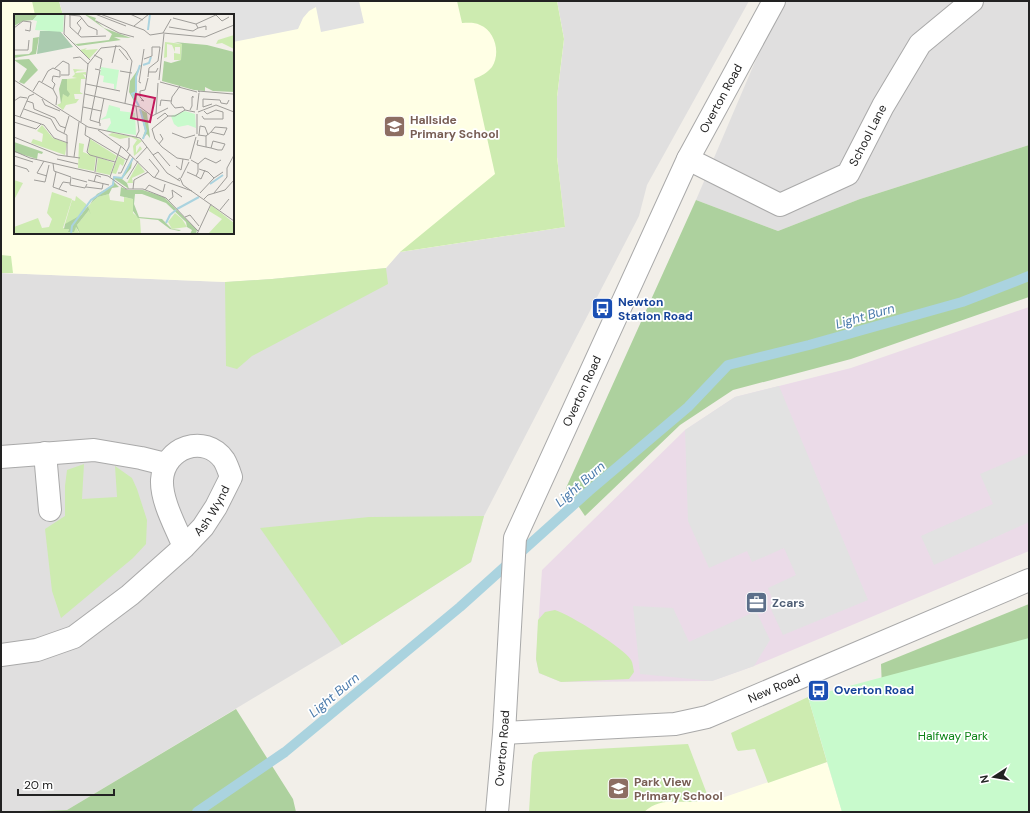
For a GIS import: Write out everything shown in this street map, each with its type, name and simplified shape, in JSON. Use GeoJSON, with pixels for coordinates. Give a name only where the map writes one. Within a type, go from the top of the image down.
{"type":"FeatureCollection","features":[{"type":"Feature","properties":{"kind":"street","name":"Overton Road"},"geometry":{"type":"LineString","coordinates":[[497,812],[504,733],[515,538],[688,159],[774,1]]}},
{"type":"Feature","properties":{"kind":"street","name":"School Lane"},"geometry":{"type":"LineString","coordinates":[[688,159],[780,205],[848,174],[883,106],[920,44],[972,1]]}},
{"type":"Feature","properties":{"kind":"street","name":"Ash Wynd"},"geometry":{"type":"LineString","coordinates":[[1,655],[36,650],[74,637],[130,595],[184,547],[203,527],[212,514],[230,477],[224,459],[208,448],[198,446],[179,450],[171,456],[165,464],[162,481],[166,502],[184,547]]}},
{"type":"Feature","properties":{"kind":"street"},"geometry":{"type":"LineString","coordinates":[[1,457],[94,450],[141,458],[165,464]]}},
{"type":"Feature","properties":{"kind":"street"},"geometry":{"type":"LineString","coordinates":[[45,453],[50,510]]}},
{"type":"Feature","properties":{"kind":"street","name":"New Road"},"geometry":{"type":"LineString","coordinates":[[504,733],[675,724],[707,716],[1029,580]]}},
{"type":"Feature","properties":{"kind":"shaded area","name":"Hallside Primary School"},"geometry":{"type":"Polygon","coordinates":[[[1,1],[557,1],[564,39],[557,97],[557,157],[565,227],[400,252],[386,268],[225,282],[1,273],[1,1]]]}},
{"type":"Feature","properties":{"kind":"shaded area"},"geometry":{"type":"Polygon","coordinates":[[[59,1],[359,1],[364,23],[321,32],[316,7],[309,11],[303,18],[298,29],[234,42],[234,14],[63,14],[59,1]]]}},
{"type":"Feature","properties":{"kind":"shaded area"},"geometry":{"type":"Polygon","coordinates":[[[557,1],[749,1],[647,185],[639,216],[484,516],[471,562],[342,645],[67,810],[1,812],[1,273],[225,282],[386,268],[400,252],[564,227],[557,157],[557,97],[564,39],[557,1]]]}},
{"type":"Feature","properties":{"kind":"shaded area"},"geometry":{"type":"Polygon","coordinates":[[[781,1],[1029,1],[1029,145],[860,199],[778,231],[696,200],[781,1]]]}},
{"type":"Feature","properties":{"kind":"shaded area"},"geometry":{"type":"Polygon","coordinates":[[[1029,307],[1029,551],[754,666],[712,681],[561,682],[539,673],[536,659],[542,570],[685,430],[735,397],[851,368],[1029,307]]]}},
{"type":"Feature","properties":{"kind":"shaded area"},"geometry":{"type":"Polygon","coordinates":[[[779,386],[868,600],[783,635],[769,605],[774,603],[768,588],[796,575],[784,548],[752,562],[747,551],[709,568],[688,521],[685,430],[735,397],[779,386]]]}},
{"type":"Feature","properties":{"kind":"shaded area"},"geometry":{"type":"Polygon","coordinates":[[[1029,453],[1029,522],[934,565],[921,536],[993,504],[980,474],[1029,453]]]}},
{"type":"Feature","properties":{"kind":"shaded area"},"geometry":{"type":"Polygon","coordinates":[[[633,606],[673,608],[689,642],[756,611],[770,640],[754,666],[712,681],[640,674],[633,606]]]}},
{"type":"Feature","properties":{"kind":"shaded area"},"geometry":{"type":"Polygon","coordinates":[[[827,762],[842,812],[536,812],[701,797],[719,799],[827,762]]]}},
{"type":"Feature","properties":{"kind":"green space"},"geometry":{"type":"Polygon","coordinates":[[[32,1],[59,1],[63,14],[35,14],[32,1]]]}},
{"type":"Feature","properties":{"kind":"green space"},"geometry":{"type":"Polygon","coordinates":[[[457,1],[557,1],[564,39],[557,97],[557,157],[565,227],[400,252],[495,174],[474,79],[484,74],[492,67],[496,55],[495,43],[493,37],[485,28],[476,23],[462,23],[457,1]]]}},
{"type":"Feature","properties":{"kind":"green space"},"geometry":{"type":"Polygon","coordinates":[[[1029,145],[1029,297],[851,359],[733,390],[680,425],[585,516],[566,488],[696,200],[778,231],[860,199],[1029,145]]]}},
{"type":"Feature","properties":{"kind":"green space"},"geometry":{"type":"Polygon","coordinates":[[[1,255],[11,256],[13,273],[1,273],[1,255]]]}},
{"type":"Feature","properties":{"kind":"green space"},"geometry":{"type":"Polygon","coordinates":[[[386,268],[388,284],[252,356],[237,369],[226,366],[225,282],[386,268]]]}},
{"type":"Feature","properties":{"kind":"green space"},"geometry":{"type":"Polygon","coordinates":[[[84,464],[82,499],[117,497],[115,466],[132,478],[147,520],[146,544],[133,558],[61,618],[52,591],[45,529],[65,516],[65,486],[67,470],[84,464]]]}},
{"type":"Feature","properties":{"kind":"green space"},"geometry":{"type":"Polygon","coordinates":[[[484,516],[471,562],[342,645],[260,528],[369,517],[484,516]]]}},
{"type":"Feature","properties":{"kind":"green space"},"geometry":{"type":"Polygon","coordinates":[[[1029,604],[1029,668],[883,712],[881,664],[1029,604]]]}},
{"type":"Feature","properties":{"kind":"green space"},"geometry":{"type":"Polygon","coordinates":[[[555,610],[596,632],[626,654],[632,661],[634,672],[629,679],[561,682],[539,673],[536,659],[538,620],[545,612],[555,610]]]}},
{"type":"Feature","properties":{"kind":"green space","name":"Halfway Park"},"geometry":{"type":"Polygon","coordinates":[[[1029,638],[1029,812],[842,812],[808,697],[1029,638]]]}},
{"type":"Feature","properties":{"kind":"green space"},"geometry":{"type":"Polygon","coordinates":[[[808,697],[827,762],[768,783],[755,749],[738,751],[731,733],[808,697]]]}},
{"type":"Feature","properties":{"kind":"green space"},"geometry":{"type":"Polygon","coordinates":[[[236,709],[293,799],[296,812],[12,812],[67,810],[236,709]]]}},
{"type":"Feature","properties":{"kind":"green space","name":"Park View Primary School"},"geometry":{"type":"Polygon","coordinates":[[[688,744],[707,794],[706,798],[699,801],[661,803],[652,806],[644,812],[529,812],[532,762],[534,755],[539,752],[688,744]]]}},
{"type":"Feature","properties":{"kind":"waterway","name":"Light Burn"},"geometry":{"type":"LineString","coordinates":[[197,812],[285,752],[460,607],[589,491],[688,407],[728,365],[809,345],[962,302],[1029,276]]}},
{"type":"Feature","properties":{"kind":"place","name":"Hallside Primary School"},"geometry":{"type":"Point","coordinates":[395,127]}},
{"type":"Feature","properties":{"kind":"place","name":"Newton Station Road"},"geometry":{"type":"Point","coordinates":[603,309]}},
{"type":"Feature","properties":{"kind":"place","name":"Zcars"},"geometry":{"type":"Point","coordinates":[757,603]}},
{"type":"Feature","properties":{"kind":"place","name":"Overton Road"},"geometry":{"type":"Point","coordinates":[819,690]}},
{"type":"Feature","properties":{"kind":"place","name":"Park View Primary School"},"geometry":{"type":"Point","coordinates":[618,789]}}]}
